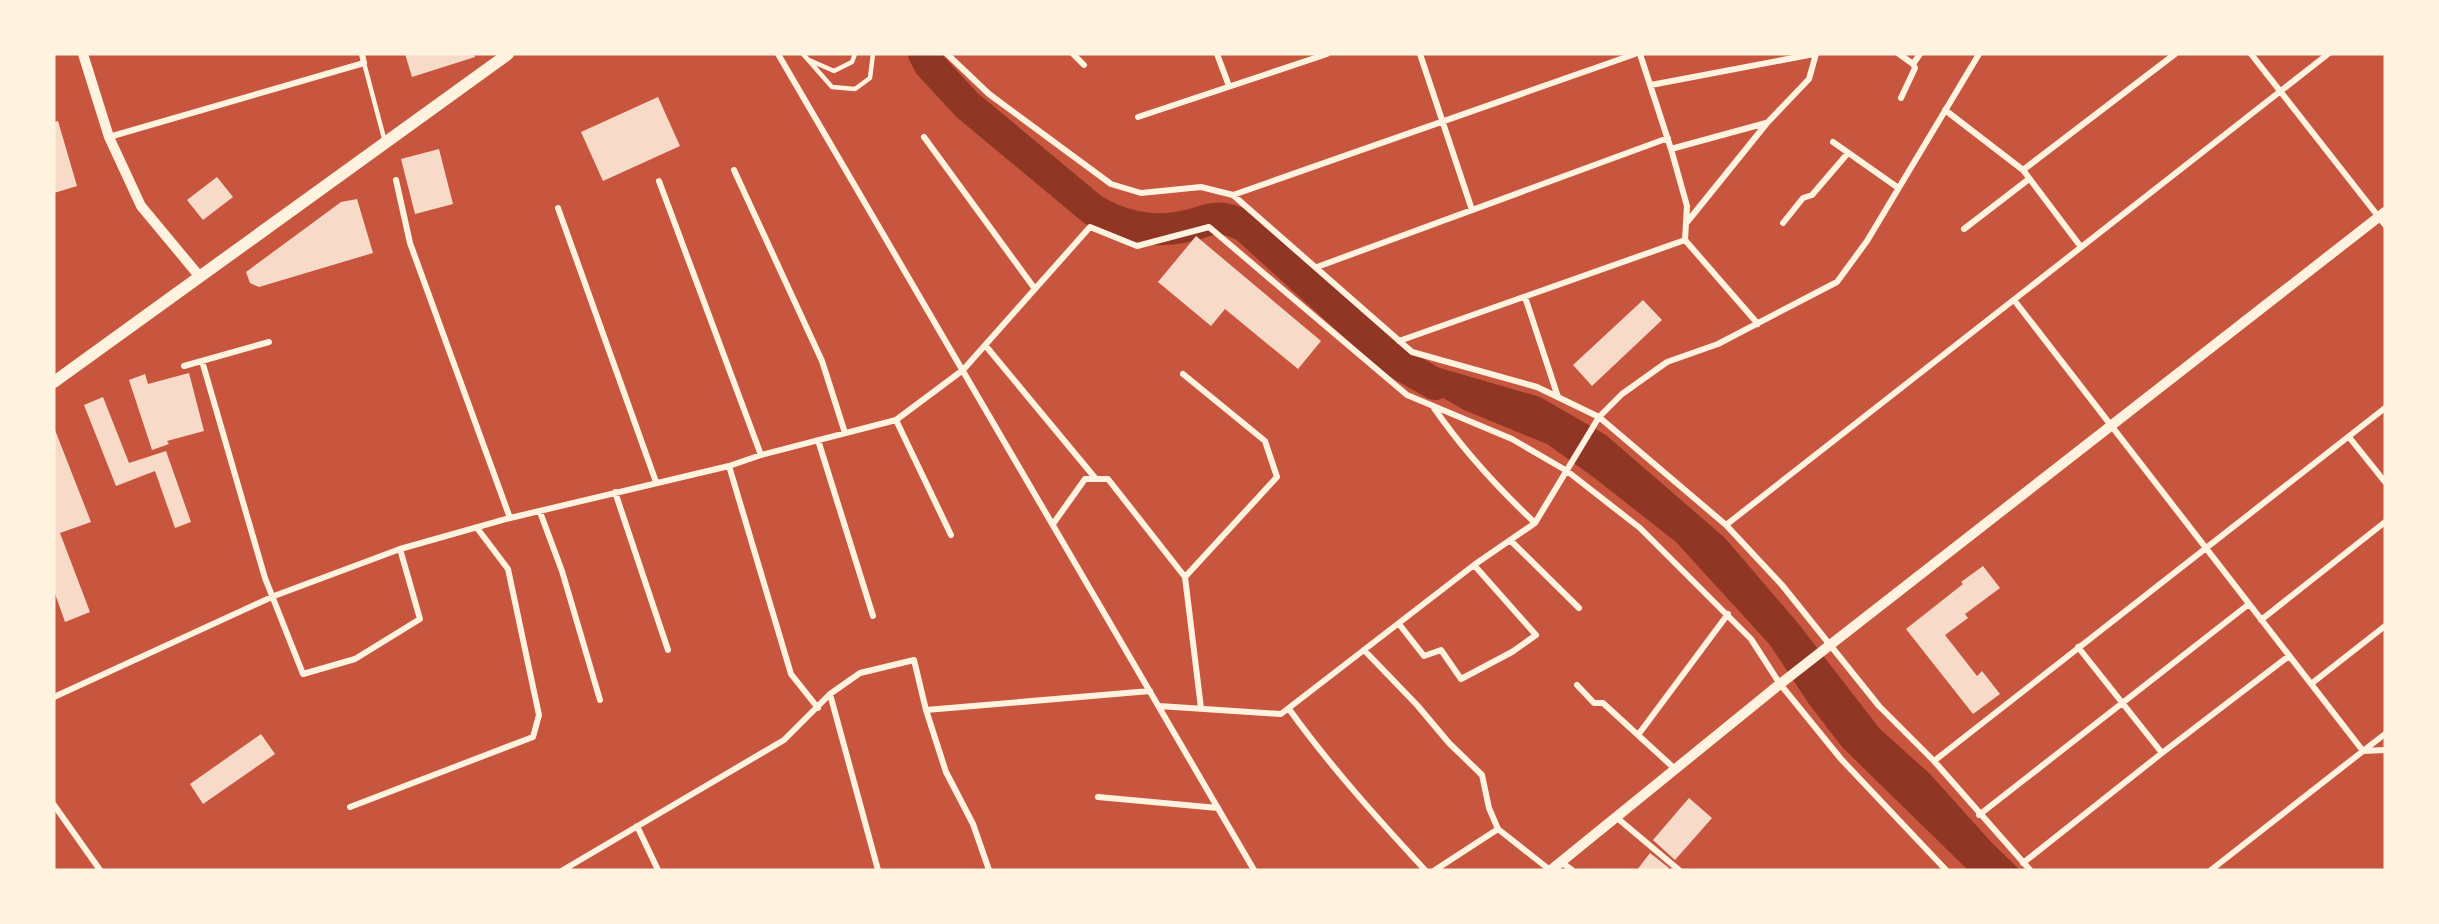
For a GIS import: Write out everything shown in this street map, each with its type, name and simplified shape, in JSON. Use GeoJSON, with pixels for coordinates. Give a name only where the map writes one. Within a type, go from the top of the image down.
{"type":"FeatureCollection","features":[{"type":"Feature","properties":{"kind":"main road"},"geometry":{"type":"LineString","coordinates":[[54,382],[507,54]]}},
{"type":"Feature","properties":{"kind":"street"},"geometry":{"type":"LineString","coordinates":[[83,54],[109,137],[141,206],[200,277]]}},
{"type":"Feature","properties":{"kind":"street"},"geometry":{"type":"LineString","coordinates":[[109,137],[364,63],[362,54]]}},
{"type":"Feature","properties":{"kind":"street"},"geometry":{"type":"LineString","coordinates":[[778,54],[1254,870]]}},
{"type":"Feature","properties":{"kind":"street"},"geometry":{"type":"LineString","coordinates":[[947,54],[989,94],[1111,184],[1141,192],[1201,187],[1233,195],[1412,352],[1537,387],[1599,417],[1726,525],[1782,585],[1879,706],[1934,761],[2030,870]]}},
{"type":"Feature","properties":{"kind":"street"},"geometry":{"type":"LineString","coordinates":[[1073,54],[1084,65]]}},
{"type":"Feature","properties":{"kind":"street"},"geometry":{"type":"LineString","coordinates":[[1217,54],[1229,86]]}},
{"type":"Feature","properties":{"kind":"street"},"geometry":{"type":"LineString","coordinates":[[1138,117],[1310,57],[1327,54]]}},
{"type":"Feature","properties":{"kind":"street"},"geometry":{"type":"LineString","coordinates":[[1420,54],[1472,210]]}},
{"type":"Feature","properties":{"kind":"street"},"geometry":{"type":"LineString","coordinates":[[1233,195],[1635,54]]}},
{"type":"Feature","properties":{"kind":"street"},"geometry":{"type":"LineString","coordinates":[[1640,54],[1668,138],[1687,206],[1685,240],[1758,324]]}},
{"type":"Feature","properties":{"kind":"street"},"geometry":{"type":"LineString","coordinates":[[1651,85],[1815,54],[1809,79],[1767,123],[1687,221]]}},
{"type":"Feature","properties":{"kind":"street"},"geometry":{"type":"LineString","coordinates":[[1899,54],[1915,68],[1901,98]]}},
{"type":"Feature","properties":{"kind":"street"},"geometry":{"type":"LineString","coordinates":[[1913,64],[1920,54]]}},
{"type":"Feature","properties":{"kind":"street"},"geometry":{"type":"LineString","coordinates":[[1159,706],[1281,714],[1474,565],[1535,524],[1599,417],[1622,394],[1667,362],[1718,344],[1837,282],[1867,241],[1897,187],[1979,54]]}},
{"type":"Feature","properties":{"kind":"street"},"geometry":{"type":"LineString","coordinates":[[2023,170],[2175,54]]}},
{"type":"Feature","properties":{"kind":"street"},"geometry":{"type":"LineString","coordinates":[[1364,650],[1417,705],[1449,743],[1482,775],[1489,808],[1498,829],[1550,870],[1829,645],[2383,218],[2251,54]]}},
{"type":"Feature","properties":{"kind":"street"},"geometry":{"type":"LineString","coordinates":[[1726,525],[2328,54]]}},
{"type":"Feature","properties":{"kind":"street"},"geometry":{"type":"LineString","coordinates":[[1945,110],[2023,170],[2081,247]]}},
{"type":"Feature","properties":{"kind":"street"},"geometry":{"type":"LineString","coordinates":[[1671,149],[1767,123]]}},
{"type":"Feature","properties":{"kind":"street"},"geometry":{"type":"LineString","coordinates":[[924,137],[1035,289]]}},
{"type":"Feature","properties":{"kind":"street"},"geometry":{"type":"LineString","coordinates":[[1317,267],[1668,138]]}},
{"type":"Feature","properties":{"kind":"street"},"geometry":{"type":"LineString","coordinates":[[1833,142],[1897,187]]}},
{"type":"Feature","properties":{"kind":"street"},"geometry":{"type":"LineString","coordinates":[[1783,223],[1803,198],[1812,195],[1848,153]]}},
{"type":"Feature","properties":{"kind":"street"},"geometry":{"type":"LineString","coordinates":[[734,170],[822,361],[845,433]]}},
{"type":"Feature","properties":{"kind":"street"},"geometry":{"type":"LineString","coordinates":[[1964,229],[2029,179]]}},
{"type":"Feature","properties":{"kind":"street"},"geometry":{"type":"LineString","coordinates":[[396,180],[410,243],[510,519]]}},
{"type":"Feature","properties":{"kind":"street"},"geometry":{"type":"LineString","coordinates":[[659,181],[761,455]]}},
{"type":"Feature","properties":{"kind":"street"},"geometry":{"type":"LineString","coordinates":[[558,208],[656,482]]}},
{"type":"Feature","properties":{"kind":"street"},"geometry":{"type":"LineString","coordinates":[[54,697],[274,596],[399,549],[615,492],[729,466],[761,455],[896,420],[963,370],[1090,227],[1137,246],[1209,227],[1407,395],[1512,439],[1568,471],[1640,528],[1751,639],[1780,684],[1841,759],[1946,870]]}},
{"type":"Feature","properties":{"kind":"street"},"geometry":{"type":"LineString","coordinates":[[1399,341],[1685,240]]}},
{"type":"Feature","properties":{"kind":"street"},"geometry":{"type":"LineString","coordinates":[[1525,297],[1558,397]]}},
{"type":"Feature","properties":{"kind":"street"},"geometry":{"type":"LineString","coordinates":[[2014,300],[2363,751]]}},
{"type":"Feature","properties":{"kind":"street"},"geometry":{"type":"LineString","coordinates":[[184,366],[269,342]]}},
{"type":"Feature","properties":{"kind":"street"},"geometry":{"type":"LineString","coordinates":[[985,345],[1096,479]]}},
{"type":"Feature","properties":{"kind":"street"},"geometry":{"type":"LineString","coordinates":[[202,361],[265,578],[303,674],[356,659],[420,619],[399,549]]}},
{"type":"Feature","properties":{"kind":"street"},"geometry":{"type":"LineString","coordinates":[[1183,374],[1264,441],[1277,477],[1185,577]]}},
{"type":"Feature","properties":{"kind":"street"},"geometry":{"type":"LineString","coordinates":[[1434,408],[1449,430],[1502,491],[1535,524]]}},
{"type":"Feature","properties":{"kind":"street"},"geometry":{"type":"LineString","coordinates":[[1934,761],[2385,408]]}},
{"type":"Feature","properties":{"kind":"street"},"geometry":{"type":"LineString","coordinates":[[896,420],[951,535]]}},
{"type":"Feature","properties":{"kind":"street"},"geometry":{"type":"LineString","coordinates":[[2349,437],[2385,482]]}},
{"type":"Feature","properties":{"kind":"street"},"geometry":{"type":"LineString","coordinates":[[818,440],[873,616]]}},
{"type":"Feature","properties":{"kind":"street"},"geometry":{"type":"LineString","coordinates":[[729,466],[791,674],[818,708]]}},
{"type":"Feature","properties":{"kind":"street"},"geometry":{"type":"LineString","coordinates":[[1053,524],[1085,479],[1108,479],[1185,577],[1201,708]]}},
{"type":"Feature","properties":{"kind":"street"},"geometry":{"type":"LineString","coordinates":[[615,492],[668,650]]}},
{"type":"Feature","properties":{"kind":"street"},"geometry":{"type":"LineString","coordinates":[[540,512],[562,571],[600,700]]}},
{"type":"Feature","properties":{"kind":"street"},"geometry":{"type":"LineString","coordinates":[[2261,620],[2385,522]]}},
{"type":"Feature","properties":{"kind":"street"},"geometry":{"type":"LineString","coordinates":[[350,807],[533,736],[539,715],[508,569],[477,528]]}},
{"type":"Feature","properties":{"kind":"street"},"geometry":{"type":"LineString","coordinates":[[1511,541],[1579,608]]}},
{"type":"Feature","properties":{"kind":"street"},"geometry":{"type":"LineString","coordinates":[[1399,624],[1424,657],[1441,650],[1461,679],[1512,652],[1536,635],[1474,565]]}},
{"type":"Feature","properties":{"kind":"street"},"geometry":{"type":"LineString","coordinates":[[1979,814],[2249,604]]}},
{"type":"Feature","properties":{"kind":"street"},"geometry":{"type":"LineString","coordinates":[[1638,735],[1728,614]]}},
{"type":"Feature","properties":{"kind":"street"},"geometry":{"type":"LineString","coordinates":[[2311,684],[2385,626]]}},
{"type":"Feature","properties":{"kind":"street"},"geometry":{"type":"LineString","coordinates":[[2078,647],[2162,753]]}},
{"type":"Feature","properties":{"kind":"street"},"geometry":{"type":"LineString","coordinates":[[2023,863],[2289,656]]}},
{"type":"Feature","properties":{"kind":"street"},"geometry":{"type":"LineString","coordinates":[[563,870],[784,740],[830,694],[860,673],[914,660],[926,710],[946,772],[973,824],[989,870]]}},
{"type":"Feature","properties":{"kind":"street"},"geometry":{"type":"LineString","coordinates":[[1577,685],[1594,703],[1604,703],[1675,769]]}},
{"type":"Feature","properties":{"kind":"street"},"geometry":{"type":"LineString","coordinates":[[926,710],[1150,691]]}},
{"type":"Feature","properties":{"kind":"street"},"geometry":{"type":"LineString","coordinates":[[830,694],[879,870]]}},
{"type":"Feature","properties":{"kind":"street"},"geometry":{"type":"LineString","coordinates":[[1289,709],[1315,745],[1368,808],[1425,870]]}},
{"type":"Feature","properties":{"kind":"street"},"geometry":{"type":"LineString","coordinates":[[2211,870],[2385,734]]}},
{"type":"Feature","properties":{"kind":"street"},"geometry":{"type":"LineString","coordinates":[[2363,751],[2385,750]]}},
{"type":"Feature","properties":{"kind":"street"},"geometry":{"type":"LineString","coordinates":[[1098,797],[1218,808]]}},
{"type":"Feature","properties":{"kind":"street"},"geometry":{"type":"LineString","coordinates":[[54,805],[100,870]]}},
{"type":"Feature","properties":{"kind":"street"},"geometry":{"type":"LineString","coordinates":[[1616,817],[1679,870]]}},
{"type":"Feature","properties":{"kind":"street"},"geometry":{"type":"LineString","coordinates":[[638,826],[658,870]]}},
{"type":"Feature","properties":{"kind":"street"},"geometry":{"type":"LineString","coordinates":[[1435,870],[1498,829]]}},
{"type":"Feature","properties":{"kind":"street"},"geometry":{"type":"LineString","coordinates":[[1561,862],[1572,870]]}},
{"type":"Feature","properties":{"kind":"lane"},"geometry":{"type":"LineString","coordinates":[[805,57],[834,71],[852,62],[855,54]]}},
{"type":"Feature","properties":{"kind":"lane"},"geometry":{"type":"LineString","coordinates":[[805,57],[832,87],[855,90],[870,78],[873,54]]}},
{"type":"Feature","properties":{"kind":"lane"},"geometry":{"type":"LineString","coordinates":[[364,63],[385,142]]}},
{"type":"Feature","properties":{"kind":"shaded area"},"geometry":{"type":"Polygon","coordinates":[[[1359,313],[1416,361],[1540,397],[1606,435],[1725,538],[1797,622],[1880,729],[1930,774],[1992,843],[2020,870],[1968,870],[1842,747],[1809,704],[1770,645],[1676,542],[1547,444],[1464,410],[1409,378],[1359,313]]]}},
{"type":"Feature","properties":{"kind":"building"},"geometry":{"type":"Polygon","coordinates":[[[405,54],[474,54],[475,57],[412,77],[405,54]]]}},
{"type":"Feature","properties":{"kind":"building"},"geometry":{"type":"Polygon","coordinates":[[[658,97],[680,146],[603,181],[581,132],[658,97]]]}},
{"type":"Feature","properties":{"kind":"building"},"geometry":{"type":"Polygon","coordinates":[[[58,121],[77,186],[54,193],[54,122],[58,121]]]}},
{"type":"Feature","properties":{"kind":"building"},"geometry":{"type":"Polygon","coordinates":[[[439,149],[453,204],[415,214],[401,159],[439,149]]]}},
{"type":"Feature","properties":{"kind":"building"},"geometry":{"type":"Polygon","coordinates":[[[217,177],[233,197],[203,220],[187,200],[217,177]]]}},
{"type":"Feature","properties":{"kind":"building"},"geometry":{"type":"Polygon","coordinates":[[[357,199],[373,253],[259,287],[250,283],[246,272],[341,202],[357,199]]]}},
{"type":"Feature","properties":{"kind":"building"},"geometry":{"type":"Polygon","coordinates":[[[1196,236],[1321,341],[1298,369],[1225,309],[1211,326],[1158,282],[1196,236]]]}},
{"type":"Feature","properties":{"kind":"building"},"geometry":{"type":"Polygon","coordinates":[[[1643,300],[1662,320],[1592,386],[1573,365],[1643,300]]]}},
{"type":"Feature","properties":{"kind":"building"},"geometry":{"type":"Polygon","coordinates":[[[189,373],[204,431],[167,441],[169,444],[152,450],[129,380],[145,374],[148,384],[189,373]]]}},
{"type":"Feature","properties":{"kind":"building"},"geometry":{"type":"Polygon","coordinates":[[[103,397],[129,463],[166,451],[191,522],[175,528],[155,471],[116,486],[84,405],[103,397]]]}},
{"type":"Feature","properties":{"kind":"building"},"geometry":{"type":"Polygon","coordinates":[[[55,430],[91,522],[60,533],[90,612],[65,622],[54,591],[55,430]]]}},
{"type":"Feature","properties":{"kind":"building"},"geometry":{"type":"Polygon","coordinates":[[[1983,566],[2000,588],[1965,614],[1968,618],[1945,635],[1977,676],[1982,671],[2000,694],[1973,714],[1906,629],[1983,566]]]}},
{"type":"Feature","properties":{"kind":"building"},"geometry":{"type":"Polygon","coordinates":[[[261,734],[275,754],[203,804],[190,784],[261,734]]]}},
{"type":"Feature","properties":{"kind":"building"},"geometry":{"type":"Polygon","coordinates":[[[1689,798],[1712,818],[1675,860],[1653,840],[1689,798]]]}},
{"type":"Feature","properties":{"kind":"building"},"geometry":{"type":"Polygon","coordinates":[[[1650,853],[1669,868],[1667,870],[1637,870],[1650,853]]]}},
{"type":"Feature","properties":{"kind":"waterway"},"geometry":{"type":"LineString","coordinates":[[924,54],[930,65],[967,105],[1092,209],[1113,220],[1135,227],[1170,229],[1213,219],[1226,219],[1245,226],[1393,360],[1435,384]]}}]}
